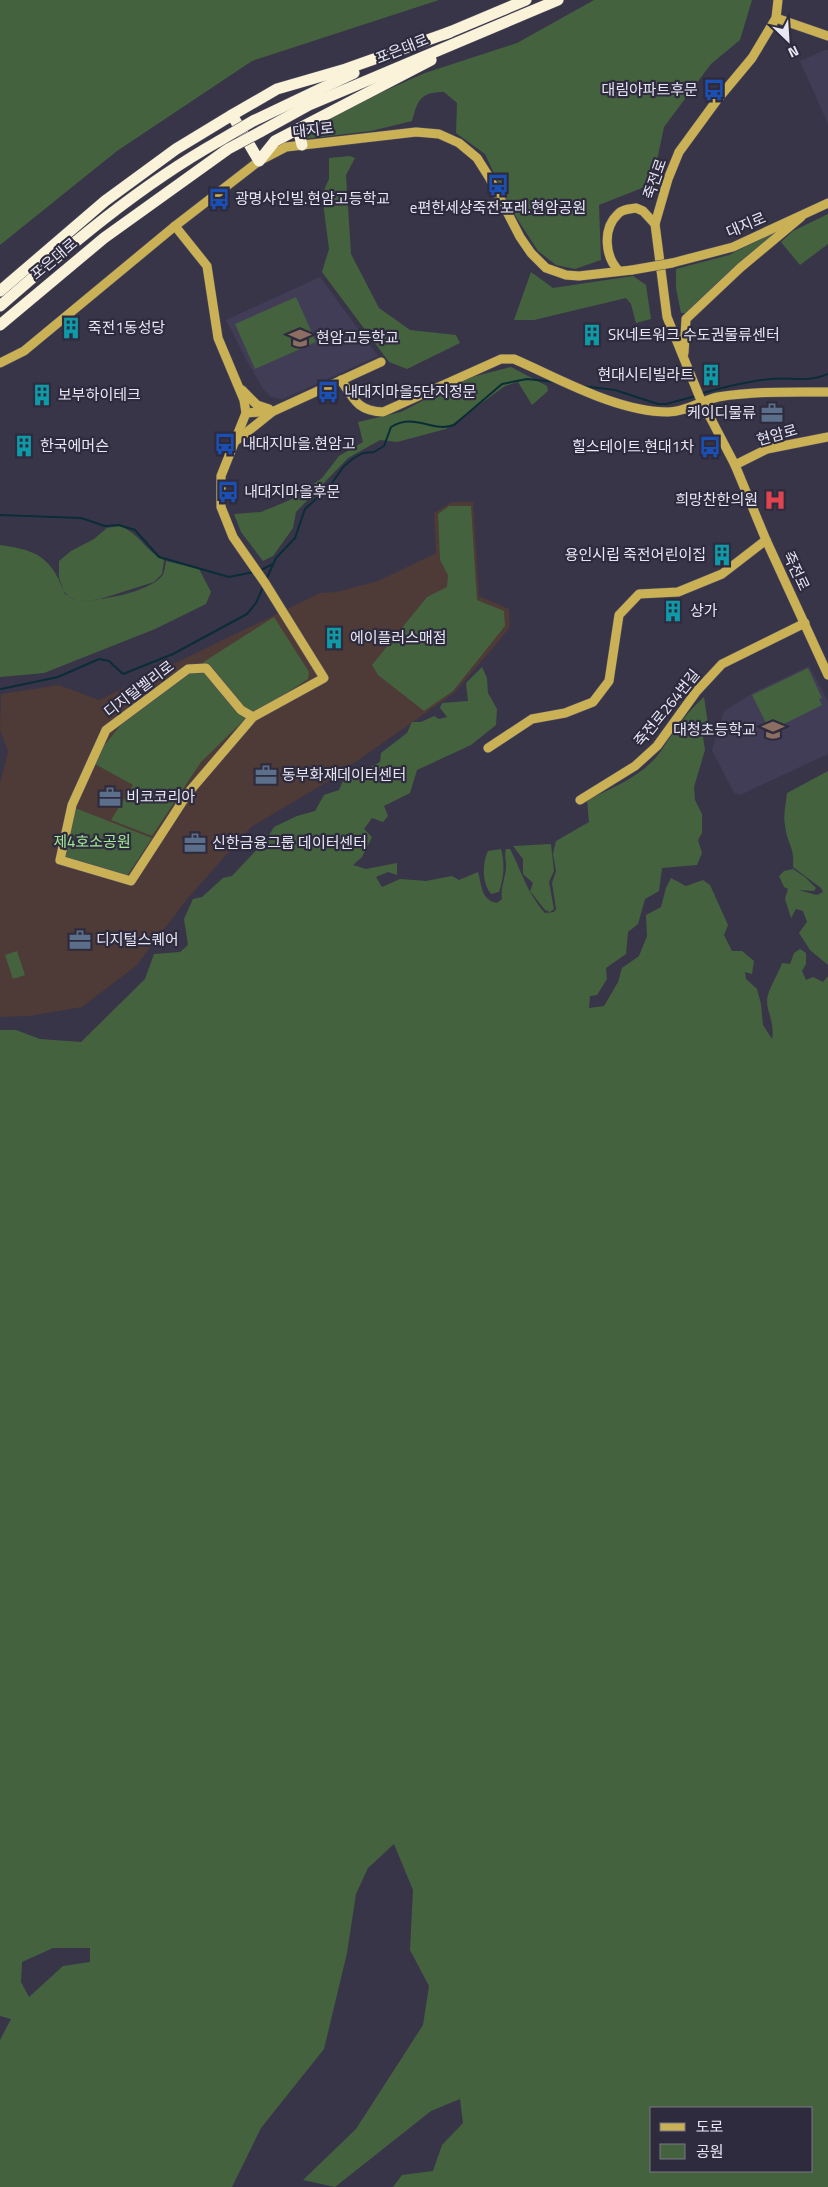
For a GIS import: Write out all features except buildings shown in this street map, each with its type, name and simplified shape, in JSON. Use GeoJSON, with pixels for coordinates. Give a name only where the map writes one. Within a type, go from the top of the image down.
{"type":"FeatureCollection","features":[{"type":"Feature","properties":{"kind":"highway","name":"포은대로"},"geometry":{"type":"LineString","coordinates":[[0,306],[106,218],[182,162],[218,141],[253,121],[343,78],[526,0]]}},
{"type":"Feature","properties":{"kind":"highway","name":"포은대로"},"geometry":{"type":"LineString","coordinates":[[0,325],[104,238],[228,149],[326,97],[406,62],[472,38],[558,0]]}},
{"type":"Feature","properties":{"kind":"highway"},"geometry":{"type":"LineString","coordinates":[[0,291],[105,202],[176,149],[277,89],[346,69],[450,32]]}},
{"type":"Feature","properties":{"kind":"highway"},"geometry":{"type":"LineString","coordinates":[[232,115],[259,161],[275,141],[472,38]]}},
{"type":"Feature","properties":{"kind":"highway"},"geometry":{"type":"LineString","coordinates":[[298,129],[302,145]]}},
{"type":"Feature","properties":{"kind":"street","name":"죽전로"},"geometry":{"type":"LineString","coordinates":[[778,0],[776,18],[752,58],[717,100],[679,152],[668,179],[655,224],[665,311],[700,397],[735,466],[766,540],[828,675]]}},
{"type":"Feature","properties":{"kind":"street"},"geometry":{"type":"LineString","coordinates":[[776,18],[828,36]]}},
{"type":"Feature","properties":{"kind":"street","name":"대지로"},"geometry":{"type":"LineString","coordinates":[[0,363],[24,351],[175,226],[259,161],[286,147],[416,132],[434,133],[450,138],[469,150],[484,168],[520,237],[538,261],[555,272],[566,275],[632,270],[715,253],[801,217],[828,203]]}},
{"type":"Feature","properties":{"kind":"street"},"geometry":{"type":"LineString","coordinates":[[619,271],[613,265],[608,252],[608,232],[617,215],[623,210],[636,208],[655,224]]}},
{"type":"Feature","properties":{"kind":"street"},"geometry":{"type":"LineString","coordinates":[[684,358],[686,319],[740,268],[801,217]]}},
{"type":"Feature","properties":{"kind":"street"},"geometry":{"type":"LineString","coordinates":[[175,226],[207,266],[218,338],[240,387],[246,413],[274,411]]}},
{"type":"Feature","properties":{"kind":"street"},"geometry":{"type":"LineString","coordinates":[[341,380],[361,407],[369,411],[383,412],[501,359],[514,360],[580,388],[642,410],[680,411],[700,397],[767,392],[828,392]]}},
{"type":"Feature","properties":{"kind":"street"},"geometry":{"type":"LineString","coordinates":[[234,443],[255,424],[274,411],[381,362]]}},
{"type":"Feature","properties":{"kind":"street"},"geometry":{"type":"LineString","coordinates":[[240,387],[257,405],[274,411]]}},
{"type":"Feature","properties":{"kind":"street","name":"디지털벨리로"},"geometry":{"type":"LineString","coordinates":[[246,413],[221,476],[221,507],[233,538],[265,583],[284,617],[324,678],[253,717],[188,793],[131,881],[60,860],[72,805],[106,730],[188,669],[206,668],[241,710],[253,717]]}},
{"type":"Feature","properties":{"kind":"street","name":"현암로"},"geometry":{"type":"LineString","coordinates":[[735,466],[768,449],[828,436]]}},
{"type":"Feature","properties":{"kind":"street"},"geometry":{"type":"LineString","coordinates":[[488,748],[532,719],[565,713],[593,702],[609,681],[619,615],[639,594],[678,592],[722,574],[766,540]]}},
{"type":"Feature","properties":{"kind":"street","name":"죽전로264번길"},"geometry":{"type":"LineString","coordinates":[[580,800],[636,766],[657,746],[696,692],[722,664],[804,623]]}},
{"type":"Feature","properties":{"kind":"shaded area"},"geometry":{"type":"Polygon","coordinates":[[[828,50],[828,124],[800,61],[828,50]]]}},
{"type":"Feature","properties":{"kind":"shaded area","name":"현암고등학교"},"geometry":{"type":"Polygon","coordinates":[[[320,277],[378,356],[283,399],[271,397],[263,389],[226,320],[320,277]]]}},
{"type":"Feature","properties":{"kind":"shaded area"},"geometry":{"type":"Polygon","coordinates":[[[452,502],[473,502],[479,596],[509,609],[510,627],[454,693],[327,782],[251,827],[188,898],[136,966],[82,1007],[30,1016],[0,1017],[0,784],[8,751],[0,731],[1,694],[59,685],[99,700],[320,593],[336,592],[378,581],[436,553],[434,513],[452,502]]]}},
{"type":"Feature","properties":{"kind":"shaded area","name":"대청초등학교"},"geometry":{"type":"Polygon","coordinates":[[[809,666],[828,701],[828,754],[740,795],[734,793],[712,750],[724,711],[756,691],[809,666]]]}},
{"type":"Feature","properties":{"kind":"green space"},"geometry":{"type":"Polygon","coordinates":[[[0,0],[439,0],[252,61],[117,151],[0,245],[0,0]]]}},
{"type":"Feature","properties":{"kind":"green space"},"geometry":{"type":"Polygon","coordinates":[[[594,0],[752,0],[740,40],[711,64],[664,127],[652,184],[599,205],[601,260],[575,269],[556,265],[538,251],[509,206],[485,154],[456,133],[457,103],[444,92],[436,92],[421,99],[412,121],[371,131],[304,139],[302,132],[355,104],[425,73],[517,43],[594,0]]]}},
{"type":"Feature","properties":{"kind":"green space"},"geometry":{"type":"Polygon","coordinates":[[[350,156],[355,158],[346,175],[351,254],[379,308],[410,330],[456,335],[460,343],[407,369],[389,362],[322,272],[329,249],[322,195],[329,179],[329,158],[350,156]]]}},
{"type":"Feature","properties":{"kind":"green space"},"geometry":{"type":"Polygon","coordinates":[[[828,214],[828,244],[800,265],[781,242],[793,231],[828,214]]]}},
{"type":"Feature","properties":{"kind":"green space"},"geometry":{"type":"Polygon","coordinates":[[[779,230],[728,273],[686,313],[681,313],[676,288],[676,269],[729,255],[779,230]]]}},
{"type":"Feature","properties":{"kind":"green space"},"geometry":{"type":"Polygon","coordinates":[[[531,272],[553,288],[633,276],[646,285],[651,319],[636,323],[631,304],[626,298],[534,320],[514,320],[531,272]]]}},
{"type":"Feature","properties":{"kind":"green space"},"geometry":{"type":"Polygon","coordinates":[[[296,297],[316,342],[255,369],[235,324],[296,297]]]}},
{"type":"Feature","properties":{"kind":"green space"},"geometry":{"type":"Polygon","coordinates":[[[511,367],[547,386],[548,391],[532,405],[518,382],[505,386],[446,429],[397,442],[380,440],[348,458],[296,512],[293,528],[273,556],[263,561],[241,532],[234,514],[261,512],[290,500],[322,478],[339,456],[363,442],[358,422],[401,412],[464,379],[511,367]]]}},
{"type":"Feature","properties":{"kind":"green space"},"geometry":{"type":"Polygon","coordinates":[[[449,506],[471,506],[477,600],[504,611],[505,626],[453,691],[424,711],[378,675],[372,665],[427,597],[447,587],[448,575],[440,560],[438,514],[449,506]]]}},
{"type":"Feature","properties":{"kind":"green space"},"geometry":{"type":"Polygon","coordinates":[[[119,526],[132,533],[152,552],[164,560],[162,574],[154,582],[100,599],[122,595],[155,582],[162,576],[166,561],[199,569],[211,592],[206,604],[155,629],[44,673],[0,677],[0,545],[26,550],[41,557],[53,569],[63,590],[59,578],[59,561],[71,551],[94,539],[107,528],[119,526]]]}},
{"type":"Feature","properties":{"kind":"green space"},"geometry":{"type":"Polygon","coordinates":[[[274,617],[309,672],[308,679],[241,723],[201,762],[152,836],[111,820],[133,785],[95,764],[103,747],[124,721],[205,661],[274,617]]]}},
{"type":"Feature","properties":{"kind":"green space"},"geometry":{"type":"Polygon","coordinates":[[[482,667],[487,678],[488,693],[497,709],[496,725],[471,745],[417,770],[410,793],[384,806],[388,816],[383,822],[372,818],[364,829],[372,837],[362,857],[353,865],[366,869],[397,863],[397,875],[388,872],[376,877],[382,887],[400,879],[426,881],[452,876],[459,880],[478,872],[485,896],[497,903],[502,899],[506,870],[505,851],[510,849],[529,890],[539,905],[545,913],[554,912],[556,909],[552,883],[556,871],[553,854],[556,841],[589,822],[587,800],[627,780],[654,760],[686,716],[704,697],[708,724],[703,737],[705,750],[694,787],[695,800],[702,814],[702,833],[698,840],[702,853],[697,865],[662,868],[659,891],[645,899],[638,924],[628,932],[626,954],[606,968],[607,979],[597,995],[590,996],[589,1008],[604,1006],[618,982],[622,968],[639,956],[647,936],[646,915],[661,907],[671,878],[686,886],[703,880],[710,885],[728,925],[724,935],[732,951],[742,951],[754,961],[752,974],[745,972],[746,979],[757,989],[763,1025],[772,1039],[773,1033],[767,1000],[769,991],[782,963],[790,964],[794,953],[800,949],[806,953],[806,964],[802,971],[806,980],[813,977],[823,982],[828,976],[828,2187],[393,2187],[402,2175],[433,2171],[442,2145],[463,2123],[460,2099],[431,2111],[335,2187],[303,2180],[356,2129],[423,2025],[429,1986],[410,1950],[413,1890],[394,1844],[368,1868],[356,1894],[347,1953],[324,2049],[261,2128],[232,2187],[0,2187],[0,2040],[11,2019],[0,2016],[0,1030],[16,1030],[40,1039],[81,1042],[145,979],[154,954],[180,952],[188,945],[184,919],[193,899],[202,897],[223,878],[232,876],[266,840],[274,827],[297,816],[315,811],[324,795],[339,790],[343,781],[380,762],[381,753],[407,733],[412,722],[421,722],[434,716],[439,719],[447,717],[440,708],[442,703],[468,701],[466,683],[482,667]],[[53,1948],[22,1962],[21,1982],[29,1997],[63,1966],[90,1962],[90,1948],[53,1948]]]}},
{"type":"Feature","properties":{"kind":"green space"},"geometry":{"type":"Polygon","coordinates":[[[808,668],[822,698],[819,699],[822,705],[772,730],[768,727],[752,695],[808,668]]]}},
{"type":"Feature","properties":{"kind":"green space"},"geometry":{"type":"Polygon","coordinates":[[[828,771],[828,965],[810,950],[799,933],[807,922],[803,911],[796,909],[791,918],[785,899],[788,889],[784,887],[779,876],[784,871],[793,869],[816,888],[814,891],[798,890],[817,895],[823,892],[821,888],[793,867],[793,855],[786,831],[784,813],[787,793],[828,771]]]}},
{"type":"Feature","properties":{"kind":"green space","name":"제4호소공원"},"geometry":{"type":"Polygon","coordinates":[[[75,808],[152,838],[127,876],[66,858],[64,851],[75,808]]]}},
{"type":"Feature","properties":{"kind":"green space"},"geometry":{"type":"Polygon","coordinates":[[[551,844],[554,871],[549,882],[554,909],[550,912],[545,910],[530,891],[533,883],[523,874],[523,859],[513,846],[551,844]]]}},
{"type":"Feature","properties":{"kind":"green space"},"geometry":{"type":"Polygon","coordinates":[[[501,849],[502,881],[499,892],[491,894],[485,879],[485,862],[488,851],[501,849]]]}},
{"type":"Feature","properties":{"kind":"green space"},"geometry":{"type":"Polygon","coordinates":[[[17,951],[25,975],[13,979],[5,955],[17,951]]]}},
{"type":"Feature","properties":{"kind":"waterway"},"geometry":{"type":"LineString","coordinates":[[703,393],[754,381],[807,379],[828,374]]}},
{"type":"Feature","properties":{"kind":"waterway"},"geometry":{"type":"LineString","coordinates":[[266,580],[276,558],[295,538],[305,509],[329,487],[344,466],[354,458],[363,453],[374,452],[384,446],[391,427],[408,421],[438,427],[454,425],[502,384],[527,379],[555,382]]}},
{"type":"Feature","properties":{"kind":"waterway"},"geometry":{"type":"LineString","coordinates":[[582,386],[615,390],[658,404],[666,404],[696,396]]}},
{"type":"Feature","properties":{"kind":"waterway"},"geometry":{"type":"LineString","coordinates":[[0,515],[81,518],[105,526],[119,525],[135,530],[159,557],[229,577],[254,572]]}},
{"type":"Feature","properties":{"kind":"waterway"},"geometry":{"type":"LineString","coordinates":[[259,571],[273,564]]}},
{"type":"Feature","properties":{"kind":"waterway"},"geometry":{"type":"LineString","coordinates":[[1,689],[58,677],[99,659],[109,661],[123,674],[173,654],[247,614],[256,603],[263,587]]}},
{"type":"Feature","properties":{"kind":"place","name":"대림아파트후문"},"geometry":{"type":"Point","coordinates":[714,90]}},
{"type":"Feature","properties":{"kind":"place","name":"e편한세상죽전포레.현암공원"},"geometry":{"type":"Point","coordinates":[498,185]}},
{"type":"Feature","properties":{"kind":"place","name":"광명샤인빌.현암고등학교"},"geometry":{"type":"Point","coordinates":[219,199]}},
{"type":"Feature","properties":{"kind":"place","name":"죽전1동성당"},"geometry":{"type":"Point","coordinates":[71,328]}},
{"type":"Feature","properties":{"kind":"place","name":"SK네트워크 수도권물류센터"},"geometry":{"type":"Point","coordinates":[592,335]}},
{"type":"Feature","properties":{"kind":"place","name":"현암고등학교"},"geometry":{"type":"Point","coordinates":[300,338]}},
{"type":"Feature","properties":{"kind":"place","name":"현대시티빌라트"},"geometry":{"type":"Point","coordinates":[711,375]}},
{"type":"Feature","properties":{"kind":"place","name":"내대지마을5단지정문"},"geometry":{"type":"Point","coordinates":[328,392]}},
{"type":"Feature","properties":{"kind":"place","name":"보부하이테크"},"geometry":{"type":"Point","coordinates":[42,395]}},
{"type":"Feature","properties":{"kind":"place","name":"케이디물류"},"geometry":{"type":"Point","coordinates":[772,413]}},
{"type":"Feature","properties":{"kind":"place","name":"내대지마을.현암고"},"geometry":{"type":"Point","coordinates":[225,444]}},
{"type":"Feature","properties":{"kind":"place","name":"한국에머슨"},"geometry":{"type":"Point","coordinates":[24,446]}},
{"type":"Feature","properties":{"kind":"place","name":"힐스테이트.현대1차"},"geometry":{"type":"Point","coordinates":[710,447]}},
{"type":"Feature","properties":{"kind":"place","name":"내대지마을후문"},"geometry":{"type":"Point","coordinates":[228,492]}},
{"type":"Feature","properties":{"kind":"place","name":"희망찬한의원"},"geometry":{"type":"Point","coordinates":[775,500]}},
{"type":"Feature","properties":{"kind":"place","name":"용인시립 죽전어린이집"},"geometry":{"type":"Point","coordinates":[722,555]}},
{"type":"Feature","properties":{"kind":"place","name":"상가"},"geometry":{"type":"Point","coordinates":[673,611]}},
{"type":"Feature","properties":{"kind":"place","name":"에이플러스매점"},"geometry":{"type":"Point","coordinates":[334,638]}},
{"type":"Feature","properties":{"kind":"place","name":"대청초등학교"},"geometry":{"type":"Point","coordinates":[773,730]}},
{"type":"Feature","properties":{"kind":"place","name":"동부화재데이터센터"},"geometry":{"type":"Point","coordinates":[266,775]}},
{"type":"Feature","properties":{"kind":"place","name":"비코코리아"},"geometry":{"type":"Point","coordinates":[110,797]}},
{"type":"Feature","properties":{"kind":"place","name":"신한금융그룹 데이터센터"},"geometry":{"type":"Point","coordinates":[195,843]}},
{"type":"Feature","properties":{"kind":"place","name":"디지털스퀘어"},"geometry":{"type":"Point","coordinates":[80,940]}}]}
